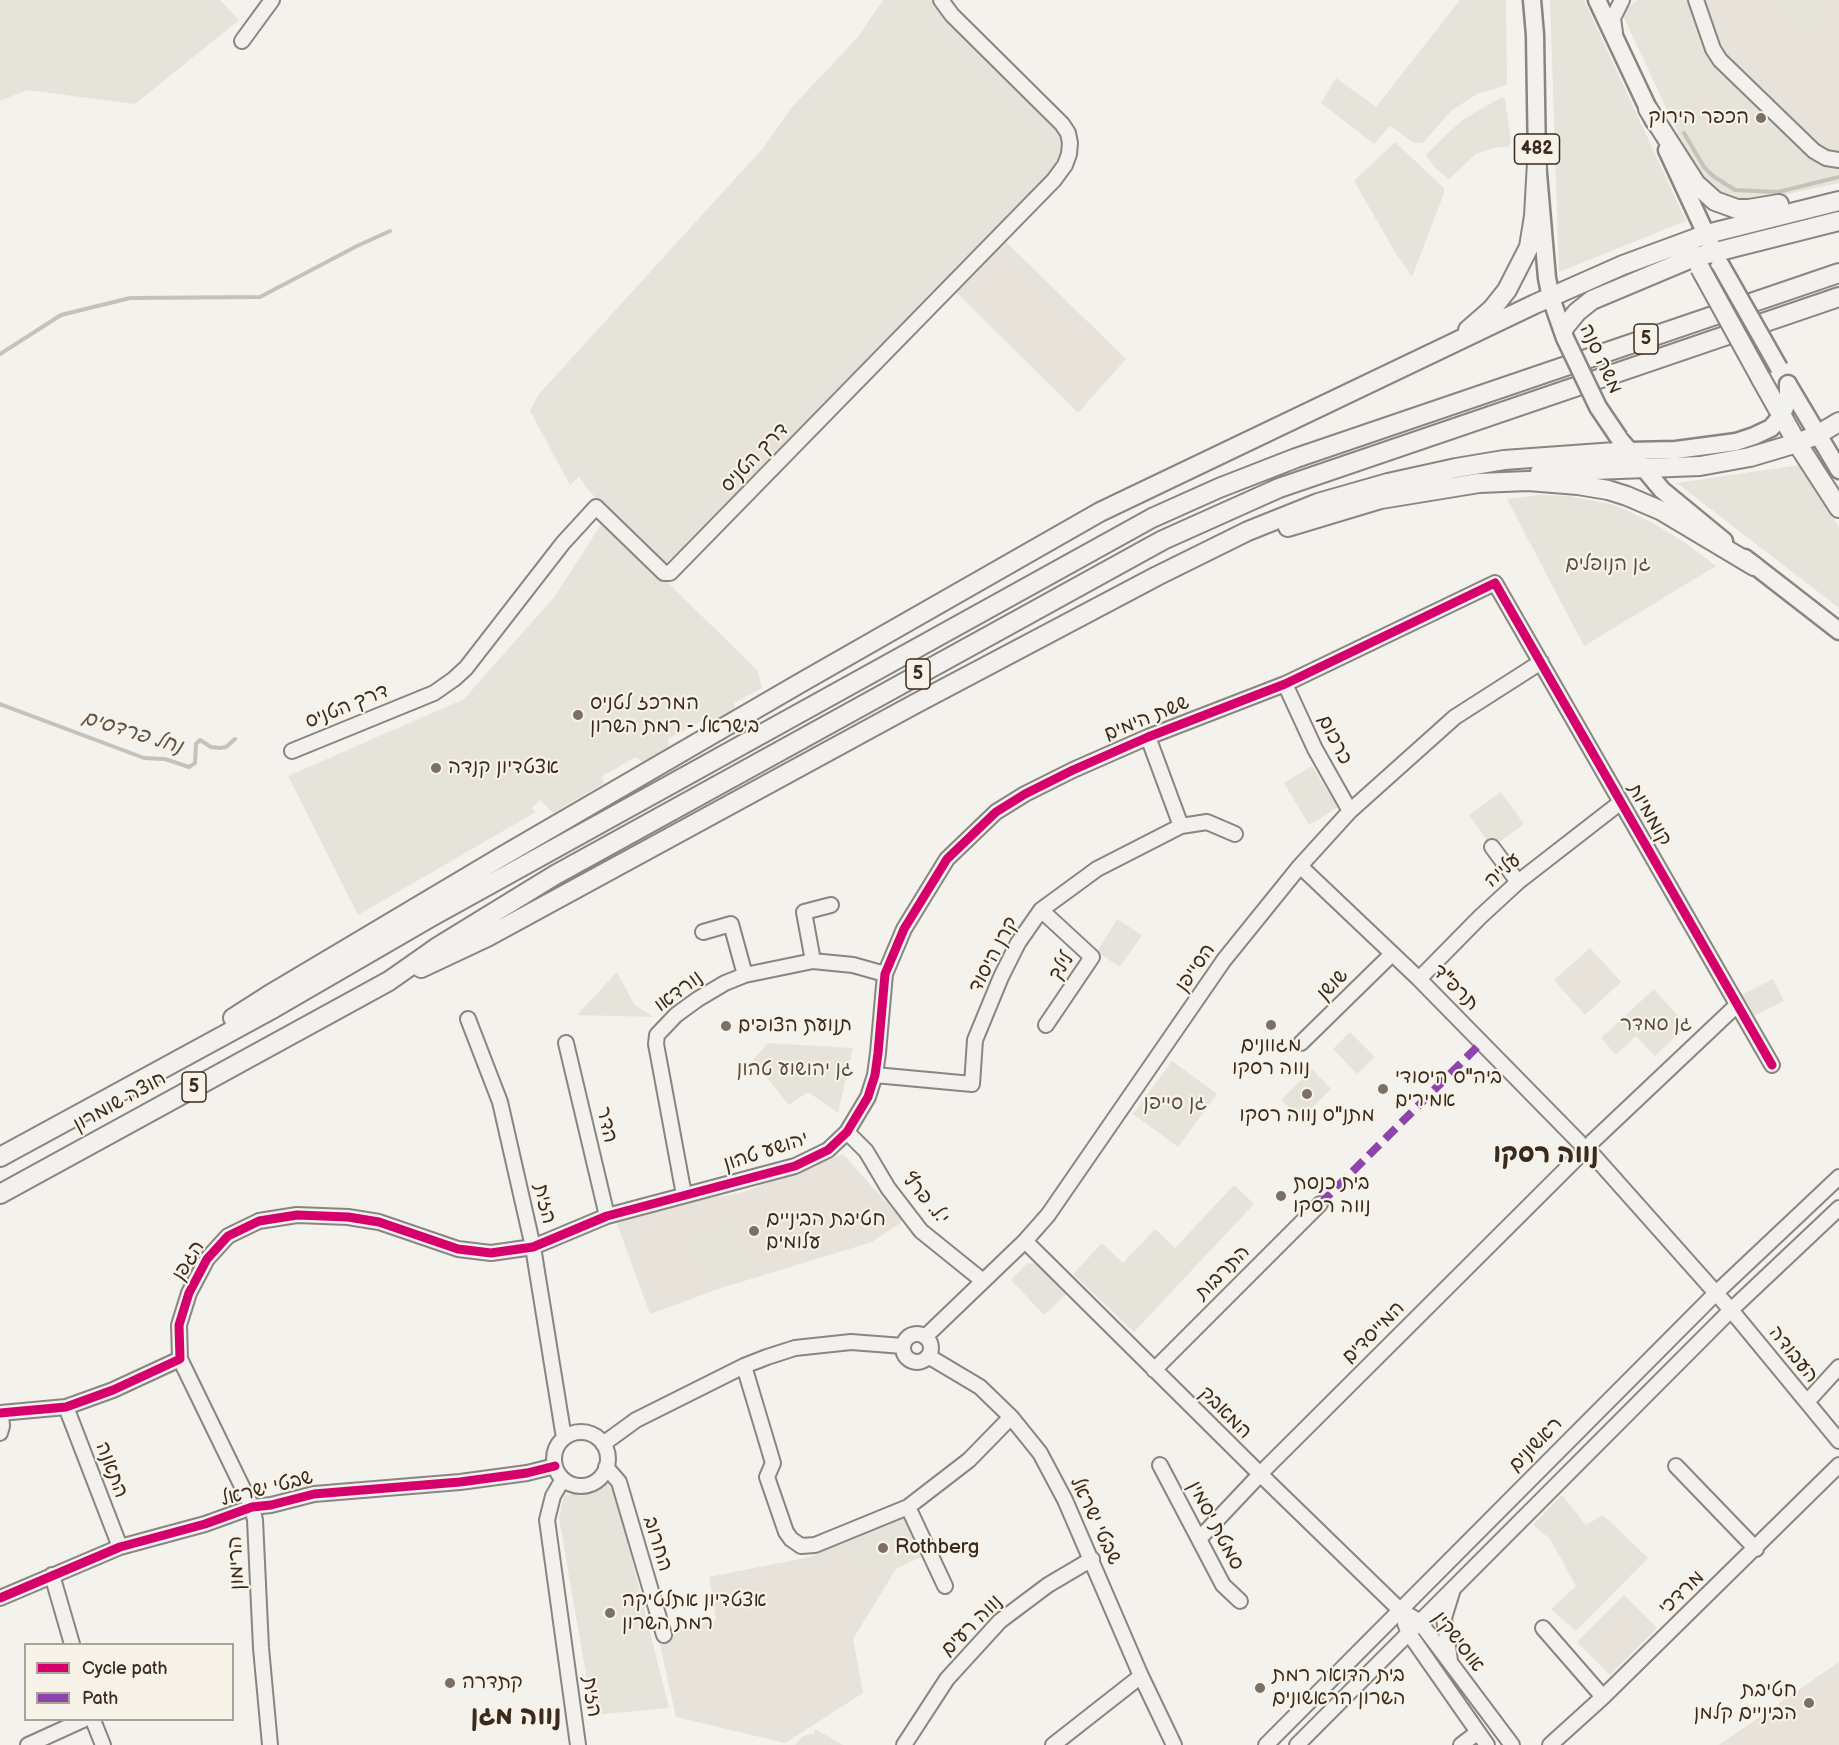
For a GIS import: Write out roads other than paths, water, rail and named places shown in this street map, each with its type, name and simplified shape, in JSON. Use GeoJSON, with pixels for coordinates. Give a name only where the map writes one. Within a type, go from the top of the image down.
{"type":"FeatureCollection","features":[{"type":"Feature","properties":{"kind":"highway"},"geometry":{"type":"LineString","coordinates":[[1648,109],[1696,184],[1715,201],[1724,205],[1737,209],[1761,208],[1839,188]]}},
{"type":"Feature","properties":{"kind":"highway"},"geometry":{"type":"LineString","coordinates":[[1450,345],[1492,309],[1516,274],[1529,246],[1538,162]]}},
{"type":"Feature","properties":{"kind":"highway"},"geometry":{"type":"LineString","coordinates":[[131,1085],[269,995],[501,857],[1100,512],[1623,265],[1707,234],[1839,201]]}},
{"type":"Feature","properties":{"kind":"highway"},"geometry":{"type":"LineString","coordinates":[[1564,333],[1577,312],[1592,300],[1696,263],[1839,221]]}},
{"type":"Feature","properties":{"kind":"highway"},"geometry":{"type":"LineString","coordinates":[[1666,249],[1677,249],[1696,263],[1797,443],[1839,508]]}},
{"type":"Feature","properties":{"kind":"highway","name":"5"},"geometry":{"type":"LineString","coordinates":[[0,1157],[274,1008],[441,912],[1152,518],[1219,488],[1296,458],[1839,273]]}},
{"type":"Feature","properties":{"kind":"highway","name":"5"},"geometry":{"type":"LineString","coordinates":[[389,981],[436,948],[555,875],[1163,540],[1279,488],[1839,297]]}},
{"type":"Feature","properties":{"kind":"highway"},"geometry":{"type":"LineString","coordinates":[[1157,576],[1307,520],[1381,499],[1479,483],[1522,472],[1700,466],[1750,457],[1797,443],[1839,422]]}},
{"type":"Feature","properties":{"kind":"highway"},"geometry":{"type":"LineString","coordinates":[[389,981],[487,937],[924,700],[1157,576],[1248,531],[1318,503],[1388,483],[1504,460],[1624,444]]}},
{"type":"Feature","properties":{"kind":"highway"},"geometry":{"type":"LineString","coordinates":[[1479,483],[1528,481],[1608,490],[1662,511],[1754,566]]}},
{"type":"Feature","properties":{"kind":"highway","name":"חוצה שומרון"},"geometry":{"type":"LineString","coordinates":[[0,1194],[389,981]]}},
{"type":"Feature","properties":{"kind":"main road","name":"משה סנה"},"geometry":{"type":"LineString","coordinates":[[1532,0],[1538,162],[1547,278],[1551,298],[1564,333],[1599,407],[1624,444],[1662,490],[1754,566],[1839,631]]}},
{"type":"Feature","properties":{"kind":"main road"},"geometry":{"type":"LineString","coordinates":[[1597,0],[1717,258],[1839,470]]}},
{"type":"Feature","properties":{"kind":"main road"},"geometry":{"type":"LineString","coordinates":[[1624,444],[1676,450],[1737,442],[1771,429],[1782,415],[1788,400],[1788,384]]}},
{"type":"Feature","properties":{"kind":"street"},"geometry":{"type":"LineString","coordinates":[[242,41],[272,0]]}},
{"type":"Feature","properties":{"kind":"street","name":"דרך הטניס"},"geometry":{"type":"LineString","coordinates":[[292,751],[434,693],[454,679],[466,668],[562,543],[596,507],[664,573],[670,573],[1054,180],[1065,165],[1069,154],[1068,133],[1062,124],[952,15],[941,0]]}},
{"type":"Feature","properties":{"kind":"street"},"geometry":{"type":"LineString","coordinates":[[1616,41],[1612,18],[1622,0]]}},
{"type":"Feature","properties":{"kind":"street"},"geometry":{"type":"LineString","coordinates":[[1696,0],[1713,49],[1720,60],[1814,151],[1826,158],[1839,160]]}},
{"type":"Feature","properties":{"kind":"street"},"geometry":{"type":"LineString","coordinates":[[1701,0],[1702,14]]}},
{"type":"Feature","properties":{"kind":"street","name":"קוממיות"},"geometry":{"type":"LineString","coordinates":[[1495,583],[1772,1065]]}},
{"type":"Feature","properties":{"kind":"street","name":"ששת הימים"},"geometry":{"type":"LineString","coordinates":[[885,974],[904,929],[947,859],[973,831],[996,812],[1025,794],[1073,770],[1148,737],[1286,684],[1495,583]]}},
{"type":"Feature","properties":{"kind":"street","name":"הסייפן"},"geometry":{"type":"LineString","coordinates":[[925,1337],[1025,1241],[1060,1198],[1224,960],[1300,866],[1350,811],[1455,717],[1541,662]]}},
{"type":"Feature","properties":{"kind":"street","name":"כרכום"},"geometry":{"type":"LineString","coordinates":[[1286,684],[1315,749],[1350,811]]}},
{"type":"Feature","properties":{"kind":"street"},"geometry":{"type":"LineString","coordinates":[[1148,737],[1181,826]]}},
{"type":"Feature","properties":{"kind":"street","name":"עלייה"},"geometry":{"type":"LineString","coordinates":[[1419,979],[1518,882],[1621,802]]}},
{"type":"Feature","properties":{"kind":"street","name":"קרן היסוד"},"geometry":{"type":"LineString","coordinates":[[875,1075],[972,1084],[975,1040],[1001,977],[1018,944],[1041,910],[1097,870],[1181,826],[1207,822],[1235,834]]}},
{"type":"Feature","properties":{"kind":"street"},"geometry":{"type":"LineString","coordinates":[[1492,847],[1518,882]]}},
{"type":"Feature","properties":{"kind":"street","name":"תרפ\"ד"},"geometry":{"type":"LineString","coordinates":[[1300,866],[1585,1142]]}},
{"type":"Feature","properties":{"kind":"street"},"geometry":{"type":"LineString","coordinates":[[813,961],[804,912],[831,905]]}},
{"type":"Feature","properties":{"kind":"street","name":"לילך"},"geometry":{"type":"LineString","coordinates":[[1041,910],[1092,957],[1046,1025]]}},
{"type":"Feature","properties":{"kind":"street"},"geometry":{"type":"LineString","coordinates":[[703,932],[731,924],[745,975]]}},
{"type":"Feature","properties":{"kind":"street","name":"שושן"},"geometry":{"type":"LineString","coordinates":[[1301,1043],[1392,954]]}},
{"type":"Feature","properties":{"kind":"street","name":"נורדאו"},"geometry":{"type":"LineString","coordinates":[[684,1195],[656,1044],[657,1035],[676,1015],[698,999],[725,983],[745,975],[813,961],[853,965],[885,974]]}},
{"type":"Feature","properties":{"kind":"street","name":"יהושע טהון"},"geometry":{"type":"LineString","coordinates":[[534,1247],[607,1216],[795,1166],[828,1150],[847,1132],[868,1097],[875,1075],[885,974]]}},
{"type":"Feature","properties":{"kind":"street"},"geometry":{"type":"LineString","coordinates":[[1585,1142],[1596,1149],[1594,1156],[1588,1160],[1578,1157],[1575,1149],[1737,1005]]}},
{"type":"Feature","properties":{"kind":"street","name":"הזית"},"geometry":{"type":"LineString","coordinates":[[468,1019],[501,1102],[534,1247],[564,1438]]}},
{"type":"Feature","properties":{"kind":"street","name":"הדר"},"geometry":{"type":"LineString","coordinates":[[566,1043],[607,1216]]}},
{"type":"Feature","properties":{"kind":"street","name":"י.ל. פרץ"},"geometry":{"type":"LineString","coordinates":[[847,1132],[866,1151],[888,1188],[921,1231],[983,1281]]}},
{"type":"Feature","properties":{"kind":"street"},"geometry":{"type":"LineString","coordinates":[[1594,1156],[1716,1293]]}},
{"type":"Feature","properties":{"kind":"street","name":"המייסדים"},"geometry":{"type":"LineString","coordinates":[[1199,1539],[1260,1474],[1578,1157]]}},
{"type":"Feature","properties":{"kind":"street","name":"ראשונים"},"geometry":{"type":"LineString","coordinates":[[1267,1742],[1716,1293],[1839,1177]]}},
{"type":"Feature","properties":{"kind":"street","name":"התרבות"},"geometry":{"type":"LineString","coordinates":[[1154,1370],[1320,1204]]}},
{"type":"Feature","properties":{"kind":"street"},"geometry":{"type":"LineString","coordinates":[[1297,1745],[1731,1310],[1839,1208]]}},
{"type":"Feature","properties":{"kind":"street","name":"הגפן"},"geometry":{"type":"LineString","coordinates":[[180,1359],[179,1325],[189,1293],[207,1259],[228,1236],[259,1221],[297,1215],[348,1217],[379,1222],[458,1249],[491,1253],[534,1247]]}},
{"type":"Feature","properties":{"kind":"street","name":"המאבק"},"geometry":{"type":"LineString","coordinates":[[1025,1241],[1400,1610]]}},
{"type":"Feature","properties":{"kind":"street","name":"העבודה"},"geometry":{"type":"LineString","coordinates":[[1716,1293],[1839,1441]]}},
{"type":"Feature","properties":{"kind":"street"},"geometry":{"type":"LineString","coordinates":[[911,1335],[925,1337],[930,1347],[928,1356],[921,1361],[913,1361],[905,1355],[903,1346],[911,1335]]}},
{"type":"Feature","properties":{"kind":"street"},"geometry":{"type":"LineString","coordinates":[[603,1444],[636,1420],[744,1366],[795,1348],[851,1342],[903,1346]]}},
{"type":"Feature","properties":{"kind":"street","name":"שבטי ישראל"},"geometry":{"type":"LineString","coordinates":[[928,1356],[980,1387],[1011,1416],[1040,1453],[1065,1500],[1141,1676],[1174,1745]]}},
{"type":"Feature","properties":{"kind":"street"},"geometry":{"type":"LineString","coordinates":[[0,1433],[1,1413],[66,1407],[114,1390],[180,1359]]}},
{"type":"Feature","properties":{"kind":"street","name":"הרימון"},"geometry":{"type":"LineString","coordinates":[[180,1359],[252,1507],[270,1745]]}},
{"type":"Feature","properties":{"kind":"street"},"geometry":{"type":"LineString","coordinates":[[744,1366],[773,1463],[767,1477],[790,1539],[801,1546],[815,1545],[908,1507],[969,1460],[1011,1416]]}},
{"type":"Feature","properties":{"kind":"street"},"geometry":{"type":"LineString","coordinates":[[1807,1402],[1839,1368]]}},
{"type":"Feature","properties":{"kind":"street","name":"התאנה"},"geometry":{"type":"LineString","coordinates":[[66,1407],[120,1547]]}},
{"type":"Feature","properties":{"kind":"street"},"geometry":{"type":"LineString","coordinates":[[580,1432],[589,1433],[603,1444],[606,1452],[606,1467],[602,1475],[588,1485],[579,1486],[563,1479],[555,1467],[555,1451],[564,1438],[580,1432]]}},
{"type":"Feature","properties":{"kind":"street","name":"סמטת יסמין"},"geometry":{"type":"LineString","coordinates":[[1160,1465],[1223,1585],[1240,1601]]}},
{"type":"Feature","properties":{"kind":"street","name":"מרדכי"},"geometry":{"type":"LineString","coordinates":[[1550,1745],[1603,1697],[1839,1465]]}},
{"type":"Feature","properties":{"kind":"street"},"geometry":{"type":"LineString","coordinates":[[1676,1466],[1755,1549]]}},
{"type":"Feature","properties":{"kind":"street","name":"שבטי ישראל"},"geometry":{"type":"LineString","coordinates":[[0,1598],[120,1547],[205,1524],[252,1507],[271,1506],[314,1494],[460,1482],[555,1467]]}},
{"type":"Feature","properties":{"kind":"street","name":"החרוב"},"geometry":{"type":"LineString","coordinates":[[606,1467],[619,1482],[664,1635]]}},
{"type":"Feature","properties":{"kind":"street","name":"הזית"},"geometry":{"type":"LineString","coordinates":[[563,1479],[553,1496],[548,1520],[578,1745]]}},
{"type":"Feature","properties":{"kind":"street"},"geometry":{"type":"LineString","coordinates":[[908,1507],[945,1586]]}},
{"type":"Feature","properties":{"kind":"street","name":"נווה רעים"},"geometry":{"type":"LineString","coordinates":[[904,1745],[947,1679],[1000,1621],[1048,1585],[1092,1559]]}},
{"type":"Feature","properties":{"kind":"street"},"geometry":{"type":"LineString","coordinates":[[52,1575],[72,1643]]}},
{"type":"Feature","properties":{"kind":"street"},"geometry":{"type":"LineString","coordinates":[[1451,1663],[1444,1618],[1448,1601],[1456,1584]]}},
{"type":"Feature","properties":{"kind":"street","name":"אוסישקין"},"geometry":{"type":"LineString","coordinates":[[1400,1610],[1419,1621],[1512,1745]]}},
{"type":"Feature","properties":{"kind":"street","name":"אוסישקין"},"geometry":{"type":"LineString","coordinates":[[1400,1610],[1408,1632],[1487,1745]]}},
{"type":"Feature","properties":{"kind":"street"},"geometry":{"type":"LineString","coordinates":[[1543,1628],[1603,1697]]}},
{"type":"Feature","properties":{"kind":"street"},"geometry":{"type":"LineString","coordinates":[[1053,1745],[1141,1676]]}},
{"type":"Feature","properties":{"kind":"street"},"geometry":{"type":"LineString","coordinates":[[28,1745],[79,1721]]}},
{"type":"Feature","properties":{"kind":"street"},"geometry":{"type":"LineString","coordinates":[[94,1721],[104,1745]]}},
{"type":"Feature","properties":{"kind":"street"},"geometry":{"type":"LineString","coordinates":[[1461,1745],[1478,1732]]}},
{"type":"Feature","properties":{"kind":"waterway"},"geometry":{"type":"LineString","coordinates":[[1684,133],[1704,167],[1713,176],[1735,190],[1778,192],[1839,177]]}},
{"type":"Feature","properties":{"kind":"waterway"},"geometry":{"type":"LineString","coordinates":[[0,354],[61,315],[130,298],[260,297],[390,231]]}},
{"type":"Feature","properties":{"kind":"waterway","name":"נחל פרדסים"},"geometry":{"type":"LineString","coordinates":[[0,704],[144,758],[165,759],[189,767],[195,763],[196,744],[200,740],[211,747],[220,748],[226,747],[235,739]]}},
{"type":"Feature","properties":{"kind":"place","name":"הכפר הירוק"},"geometry":{"type":"Point","coordinates":[1761,118]}},
{"type":"Feature","properties":{"kind":"place","name":"המרכז לטניס בישראל - רמת השרון"},"geometry":{"type":"Point","coordinates":[578,715]}},
{"type":"Feature","properties":{"kind":"place","name":"אצטדיון קנדה"},"geometry":{"type":"Point","coordinates":[436,768]}},
{"type":"Feature","properties":{"kind":"place","name":"מגוונים נווה רסקו"},"geometry":{"type":"Point","coordinates":[1271,1025]}},
{"type":"Feature","properties":{"kind":"place","name":"תנועת הצופים"},"geometry":{"type":"Point","coordinates":[726,1026]}},
{"type":"Feature","properties":{"kind":"place","name":"ביה\"ס היסודי אמירים"},"geometry":{"type":"Point","coordinates":[1383,1089]}},
{"type":"Feature","properties":{"kind":"place","name":"מתנ\"ס נווה רסקו"},"geometry":{"type":"Point","coordinates":[1307,1094]}},
{"type":"Feature","properties":{"kind":"place","name":"בית כנסת נווה רסקו"},"geometry":{"type":"Point","coordinates":[1281,1196]}},
{"type":"Feature","properties":{"kind":"place","name":"חטיבת הביניים עלומים"},"geometry":{"type":"Point","coordinates":[754,1231]}},
{"type":"Feature","properties":{"kind":"place","name":"Rothberg"},"geometry":{"type":"Point","coordinates":[883,1548]}},
{"type":"Feature","properties":{"kind":"place","name":"אצטדיון אתלטיקה רמת השרון"},"geometry":{"type":"Point","coordinates":[610,1613]}},
{"type":"Feature","properties":{"kind":"place","name":"קתדרה"},"geometry":{"type":"Point","coordinates":[450,1683]}},
{"type":"Feature","properties":{"kind":"place","name":"בית הדואר רמת השרון הראשונים"},"geometry":{"type":"Point","coordinates":[1260,1688]}},
{"type":"Feature","properties":{"kind":"place","name":"חטיבת הביניים קלמן"},"geometry":{"type":"Point","coordinates":[1809,1703]}},
{"type":"Feature","properties":{"kind":"district","name":"נווה רסקו"},"geometry":{"type":"Point","coordinates":[1546,1155]}},
{"type":"Feature","properties":{"kind":"district","name":"נווה מגן"},"geometry":{"type":"Point","coordinates":[516,1717]}},
{"type":"Feature","properties":{"kind":"park label","name":"גן הנופלים"},"geometry":{"type":"Point","coordinates":[1608,565]}},
{"type":"Feature","properties":{"kind":"park label","name":"גן סמדר"},"geometry":{"type":"Point","coordinates":[1656,1025]}},
{"type":"Feature","properties":{"kind":"park label","name":"גן יהושוע טהון"},"geometry":{"type":"Point","coordinates":[795,1070]}},
{"type":"Feature","properties":{"kind":"park label","name":"גן סייפן"},"geometry":{"type":"Point","coordinates":[1175,1104]}}]}
